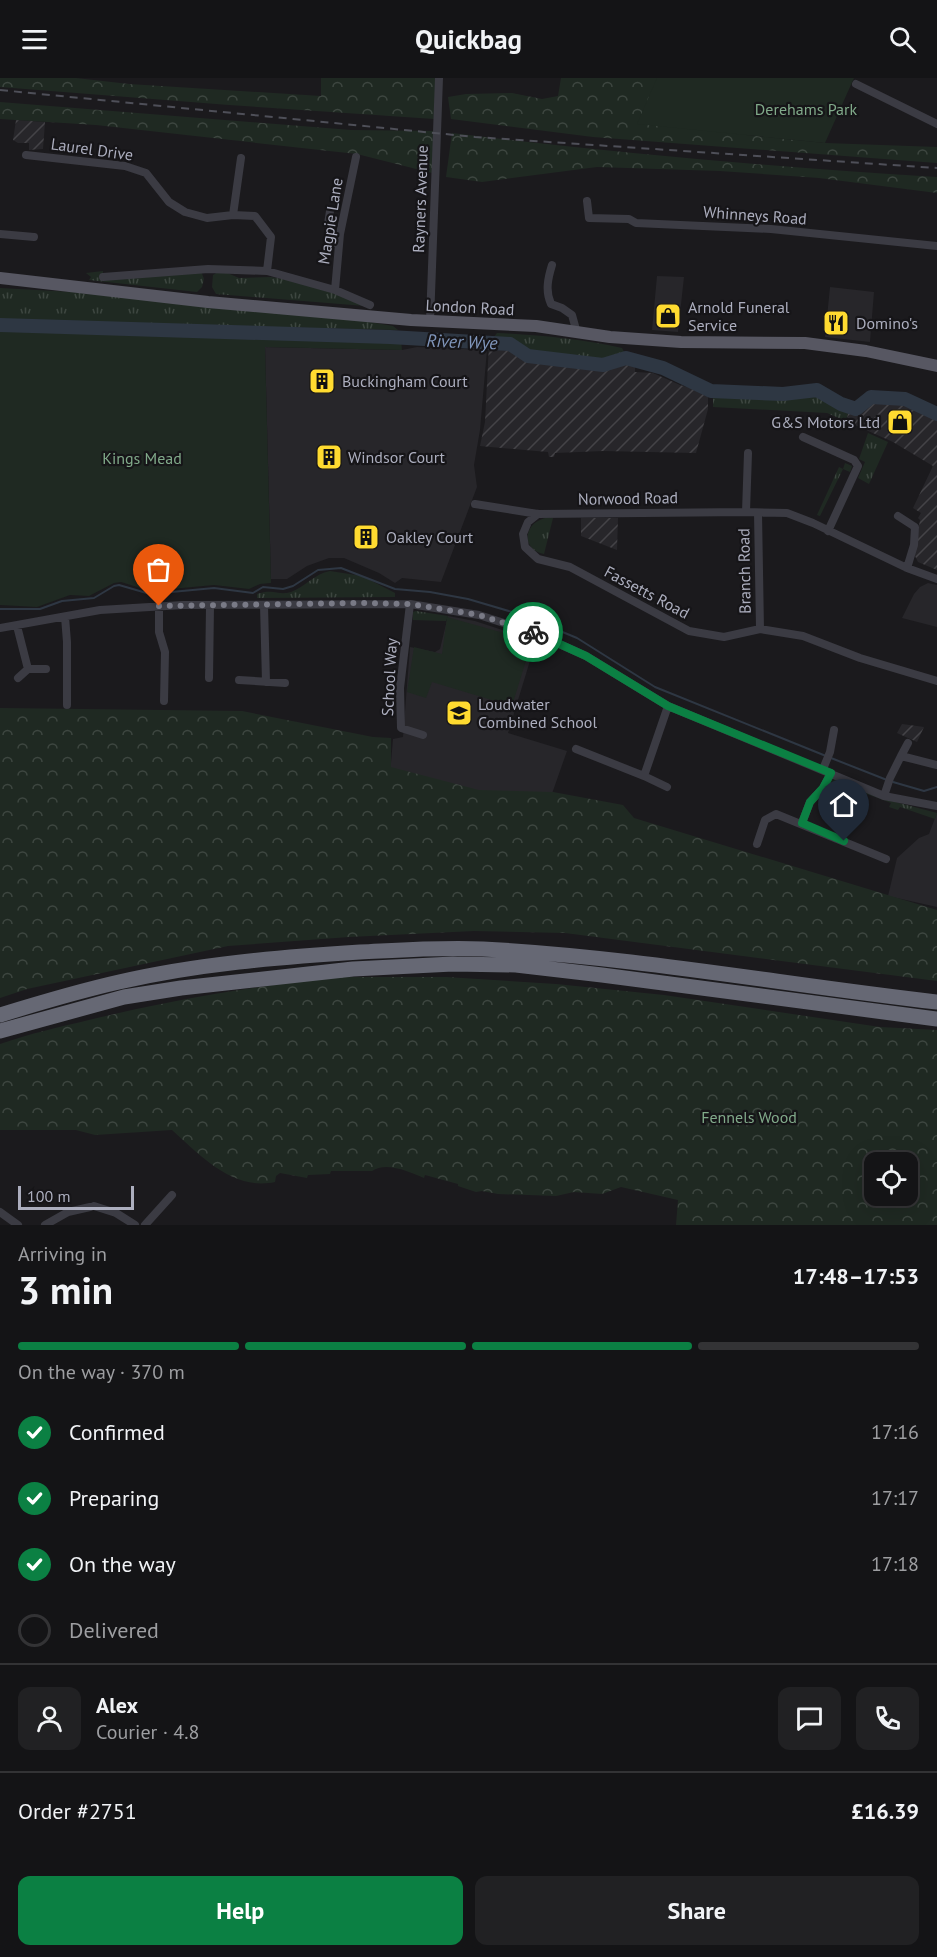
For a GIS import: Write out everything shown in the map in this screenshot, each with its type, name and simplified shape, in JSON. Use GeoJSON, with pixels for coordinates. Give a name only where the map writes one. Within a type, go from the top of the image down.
{"type":"FeatureCollection","features":[{"type":"Feature","properties":{"kind":"highway"},"geometry":{"type":"LineString","coordinates":[[0,1015],[120,982],[162,974],[233,963],[422,949],[481,949],[568,955],[685,968],[937,1002]]}},
{"type":"Feature","properties":{"kind":"highway"},"geometry":{"type":"LineString","coordinates":[[0,1030],[124,997],[181,988],[352,969],[453,964],[516,965],[937,1019]]}},
{"type":"Feature","properties":{"kind":"main road","name":"London Road"},"geometry":{"type":"LineString","coordinates":[[0,278],[208,302],[430,321],[536,326],[577,333],[681,342],[806,343],[866,351],[937,366]]}},
{"type":"Feature","properties":{"kind":"street","name":"Rayners Avenue"},"geometry":{"type":"LineString","coordinates":[[430,321],[440,78]]}},
{"type":"Feature","properties":{"kind":"street"},"geometry":{"type":"LineString","coordinates":[[856,84],[937,124]]}},
{"type":"Feature","properties":{"kind":"street","name":"Laurel Drive"},"geometry":{"type":"LineString","coordinates":[[26,155],[125,166],[146,173],[169,202],[185,212],[207,219],[233,214],[255,216],[271,237],[267,271]]}},
{"type":"Feature","properties":{"kind":"street","name":"Magpie Lane"},"geometry":{"type":"LineString","coordinates":[[333,289],[340,234],[356,156]]}},
{"type":"Feature","properties":{"kind":"street"},"geometry":{"type":"LineString","coordinates":[[233,214],[241,158]]}},
{"type":"Feature","properties":{"kind":"street","name":"Whinneys Road"},"geometry":{"type":"LineString","coordinates":[[587,201],[589,218],[629,219],[636,223],[771,229],[937,246]]}},
{"type":"Feature","properties":{"kind":"street"},"geometry":{"type":"LineString","coordinates":[[330,211],[328,224],[336,236],[333,289]]}},
{"type":"Feature","properties":{"kind":"street"},"geometry":{"type":"LineString","coordinates":[[0,234],[34,237]]}},
{"type":"Feature","properties":{"kind":"street"},"geometry":{"type":"LineString","coordinates":[[552,265],[548,277],[547,296],[551,304],[572,315],[577,333]]}},
{"type":"Feature","properties":{"kind":"street"},"geometry":{"type":"LineString","coordinates":[[104,277],[208,269],[267,271],[333,289],[370,305]]}},
{"type":"Feature","properties":{"kind":"street"},"geometry":{"type":"LineString","coordinates":[[803,437],[854,460],[858,466],[828,531]]}},
{"type":"Feature","properties":{"kind":"street"},"geometry":{"type":"LineString","coordinates":[[746,512],[748,453]]}},
{"type":"Feature","properties":{"kind":"street","name":"Norwood Road"},"geometry":{"type":"LineString","coordinates":[[475,504],[538,514],[782,513],[802,519],[906,568],[937,579]]}},
{"type":"Feature","properties":{"kind":"street","name":"Branch Road"},"geometry":{"type":"LineString","coordinates":[[758,513],[760,629]]}},
{"type":"Feature","properties":{"kind":"street","name":"Fassetts Road"},"geometry":{"type":"LineString","coordinates":[[538,514],[528,522],[523,534],[525,548],[538,559],[570,567],[689,632],[724,637],[760,629],[803,636],[860,658],[937,681]]}},
{"type":"Feature","properties":{"kind":"street"},"geometry":{"type":"LineString","coordinates":[[898,516],[915,527],[914,545],[906,568]]}},
{"type":"Feature","properties":{"kind":"street"},"geometry":{"type":"LineString","coordinates":[[0,628],[100,610],[159,606],[410,604],[479,615],[535,633],[586,656],[668,706],[827,771],[887,787],[937,806]]}},
{"type":"Feature","properties":{"kind":"street","name":"School Way"},"geometry":{"type":"LineString","coordinates":[[410,604],[400,688],[401,728],[423,735]]}},
{"type":"Feature","properties":{"kind":"street"},"geometry":{"type":"LineString","coordinates":[[264,605],[266,682]]}},
{"type":"Feature","properties":{"kind":"street"},"geometry":{"type":"LineString","coordinates":[[159,606],[159,632],[165,652],[164,701]]}},
{"type":"Feature","properties":{"kind":"street"},"geometry":{"type":"LineString","coordinates":[[209,678],[210,606]]}},
{"type":"Feature","properties":{"kind":"street"},"geometry":{"type":"LineString","coordinates":[[65,617],[67,705]]}},
{"type":"Feature","properties":{"kind":"street"},"geometry":{"type":"LineString","coordinates":[[18,626],[28,669]]}},
{"type":"Feature","properties":{"kind":"street"},"geometry":{"type":"LineString","coordinates":[[18,678],[28,669],[46,669]]}},
{"type":"Feature","properties":{"kind":"street"},"geometry":{"type":"LineString","coordinates":[[239,680],[285,683]]}},
{"type":"Feature","properties":{"kind":"street"},"geometry":{"type":"LineString","coordinates":[[644,776],[668,706]]}},
{"type":"Feature","properties":{"kind":"street"},"geometry":{"type":"LineString","coordinates":[[802,823],[810,802],[823,788],[834,730]]}},
{"type":"Feature","properties":{"kind":"street"},"geometry":{"type":"LineString","coordinates":[[887,787],[908,743]]}},
{"type":"Feature","properties":{"kind":"street"},"geometry":{"type":"LineString","coordinates":[[576,749],[667,787]]}},
{"type":"Feature","properties":{"kind":"street"},"geometry":{"type":"LineString","coordinates":[[902,756],[937,765]]}},
{"type":"Feature","properties":{"kind":"street"},"geometry":{"type":"LineString","coordinates":[[757,844],[765,820],[776,814],[886,859]]}},
{"type":"Feature","properties":{"kind":"street"},"geometry":{"type":"LineString","coordinates":[[145,1225],[172,1196]]}},
{"type":"Feature","properties":{"kind":"street"},"geometry":{"type":"LineString","coordinates":[[45,1225],[68,1212],[92,1207],[116,1213],[135,1225]]}},
{"type":"Feature","properties":{"kind":"street"},"geometry":{"type":"LineString","coordinates":[[0,1212],[18,1225]]}},
{"type":"Feature","properties":{"kind":"shaded area"},"geometry":{"type":"Polygon","coordinates":[[[16,120],[45,122],[43,149],[29,150],[29,143],[18,143],[13,140],[16,120]]]}},
{"type":"Feature","properties":{"kind":"shaded area"},"geometry":{"type":"Polygon","coordinates":[[[657,276],[684,277],[678,332],[652,330],[657,276]]]}},
{"type":"Feature","properties":{"kind":"shaded area"},"geometry":{"type":"Polygon","coordinates":[[[830,287],[874,292],[870,342],[825,337],[830,287]]]}},
{"type":"Feature","properties":{"kind":"shaded area"},"geometry":{"type":"Polygon","coordinates":[[[489,344],[509,346],[520,355],[539,359],[598,365],[626,356],[635,357],[635,372],[653,373],[680,385],[708,393],[708,409],[696,453],[603,451],[555,453],[554,457],[549,457],[548,452],[480,446],[485,422],[489,344]]]}},
{"type":"Feature","properties":{"kind":"shaded area"},"geometry":{"type":"Polygon","coordinates":[[[265,347],[402,350],[417,347],[487,350],[480,430],[474,465],[477,487],[441,582],[402,578],[395,583],[379,573],[344,558],[329,558],[307,566],[287,579],[271,579],[265,347]]]}},
{"type":"Feature","properties":{"kind":"shaded area"},"geometry":{"type":"Polygon","coordinates":[[[871,397],[888,402],[900,398],[913,410],[937,414],[937,570],[918,562],[914,554],[920,520],[918,518],[921,513],[913,508],[933,466],[893,442],[846,421],[849,409],[857,407],[871,397]]]}},
{"type":"Feature","properties":{"kind":"shaded area"},"geometry":{"type":"Polygon","coordinates":[[[581,518],[618,518],[617,550],[581,536],[581,518]]]}},
{"type":"Feature","properties":{"kind":"shaded area"},"geometry":{"type":"Polygon","coordinates":[[[928,583],[937,585],[937,627],[902,618],[914,594],[928,583]]]}},
{"type":"Feature","properties":{"kind":"shaded area","name":"Loudwater Combined School"},"geometry":{"type":"Polygon","coordinates":[[[448,616],[475,621],[536,641],[508,733],[567,751],[542,822],[390,775],[393,739],[403,737],[410,647],[435,652],[440,649],[448,616]]]}},
{"type":"Feature","properties":{"kind":"shaded area"},"geometry":{"type":"Polygon","coordinates":[[[902,724],[924,727],[917,742],[897,733],[902,724]]]}},
{"type":"Feature","properties":{"kind":"shaded area"},"geometry":{"type":"Polygon","coordinates":[[[937,813],[937,907],[888,896],[897,858],[919,838],[929,834],[937,813]]]}},
{"type":"Feature","properties":{"kind":"green space"},"geometry":{"type":"Polygon","coordinates":[[[0,78],[76,78],[129,84],[321,96],[321,78],[436,78],[434,119],[0,87],[0,78]]]}},
{"type":"Feature","properties":{"kind":"green space"},"geometry":{"type":"Polygon","coordinates":[[[561,78],[681,78],[747,135],[825,143],[937,147],[937,163],[593,137],[451,119],[448,97],[466,94],[512,93],[542,99],[558,96],[561,78]]]}},
{"type":"Feature","properties":{"kind":"green space","name":"Derehams Park"},"geometry":{"type":"Polygon","coordinates":[[[657,78],[854,78],[825,143],[637,124],[657,78]]]}},
{"type":"Feature","properties":{"kind":"green space"},"geometry":{"type":"Polygon","coordinates":[[[0,102],[351,130],[437,131],[432,173],[357,154],[96,125],[0,119],[0,102]]]}},
{"type":"Feature","properties":{"kind":"green space"},"geometry":{"type":"Polygon","coordinates":[[[452,133],[694,159],[937,177],[937,193],[819,178],[720,171],[597,167],[482,182],[446,177],[452,133]]]}},
{"type":"Feature","properties":{"kind":"green space"},"geometry":{"type":"Polygon","coordinates":[[[103,271],[103,278],[201,271],[204,279],[202,287],[197,292],[89,280],[91,277],[86,273],[103,271]]]}},
{"type":"Feature","properties":{"kind":"green space"},"geometry":{"type":"Polygon","coordinates":[[[225,272],[239,278],[271,277],[315,285],[365,306],[216,294],[212,287],[213,275],[225,272]]]}},
{"type":"Feature","properties":{"kind":"green space"},"geometry":{"type":"Polygon","coordinates":[[[0,288],[73,292],[358,320],[393,326],[398,330],[0,320],[0,288]]]}},
{"type":"Feature","properties":{"kind":"green space","name":"Kings Mead"},"geometry":{"type":"Polygon","coordinates":[[[0,330],[401,338],[402,350],[265,347],[271,583],[260,584],[249,589],[214,585],[150,591],[121,582],[114,583],[89,596],[70,595],[37,607],[0,605],[0,330]]]}},
{"type":"Feature","properties":{"kind":"green space"},"geometry":{"type":"Polygon","coordinates":[[[497,333],[591,342],[622,348],[624,352],[599,360],[519,348],[512,340],[494,337],[497,333]]]}},
{"type":"Feature","properties":{"kind":"green space"},"geometry":{"type":"Polygon","coordinates":[[[809,386],[826,392],[849,409],[846,421],[827,413],[713,407],[713,387],[778,396],[809,386]]]}},
{"type":"Feature","properties":{"kind":"green space"},"geometry":{"type":"Polygon","coordinates":[[[868,433],[888,442],[869,484],[858,478],[865,462],[859,459],[868,433]]]}},
{"type":"Feature","properties":{"kind":"green space"},"geometry":{"type":"Polygon","coordinates":[[[845,463],[852,466],[850,472],[843,469],[845,463]]]}},
{"type":"Feature","properties":{"kind":"green space"},"geometry":{"type":"Polygon","coordinates":[[[839,467],[843,469],[820,516],[817,515],[839,467]]]}},
{"type":"Feature","properties":{"kind":"green space"},"geometry":{"type":"Polygon","coordinates":[[[545,518],[553,518],[544,554],[531,547],[528,536],[532,525],[545,518]]]}},
{"type":"Feature","properties":{"kind":"green space"},"geometry":{"type":"Polygon","coordinates":[[[330,571],[362,576],[395,593],[395,597],[257,598],[257,594],[263,592],[291,592],[330,571]]]}},
{"type":"Feature","properties":{"kind":"green space"},"geometry":{"type":"Polygon","coordinates":[[[413,612],[448,616],[446,621],[413,620],[413,612]]]}},
{"type":"Feature","properties":{"kind":"green space"},"geometry":{"type":"Polygon","coordinates":[[[447,617],[532,641],[512,706],[432,682],[426,698],[407,692],[414,647],[442,654],[447,617]]]}},
{"type":"Feature","properties":{"kind":"green space"},"geometry":{"type":"Polygon","coordinates":[[[0,708],[242,711],[373,737],[391,738],[391,767],[479,790],[553,792],[623,805],[634,818],[937,910],[937,981],[565,933],[474,931],[228,946],[27,989],[0,998],[0,708]]]}},
{"type":"Feature","properties":{"kind":"green space"},"geometry":{"type":"Polygon","coordinates":[[[836,779],[884,799],[937,813],[935,819],[900,807],[898,810],[889,807],[891,803],[859,792],[842,788],[826,788],[831,781],[836,779]]]}},
{"type":"Feature","properties":{"kind":"green space","name":"Fennels Wood"},"geometry":{"type":"Polygon","coordinates":[[[333,977],[446,977],[556,984],[664,995],[880,1027],[937,1030],[937,1225],[676,1225],[678,1200],[621,1187],[602,1194],[574,1192],[556,1196],[498,1194],[476,1192],[458,1186],[458,1184],[425,1175],[424,1178],[391,1167],[372,1171],[331,1171],[330,1174],[308,1175],[307,1178],[280,1173],[276,1176],[275,1182],[260,1183],[245,1181],[219,1169],[172,1130],[95,1135],[76,1130],[0,1130],[0,1044],[55,1028],[149,1006],[333,977]]]}},
{"type":"Feature","properties":{"kind":"waterway","name":"River Wye"},"geometry":{"type":"LineString","coordinates":[[0,325],[390,337],[510,344],[528,356],[603,365],[626,358],[663,368],[711,391],[783,394],[817,390],[841,404],[856,409],[871,397],[905,399],[937,414]]}},
{"type":"Feature","properties":{"kind":"waterway"},"geometry":{"type":"LineString","coordinates":[[0,609],[40,609],[62,601],[94,598],[119,585],[150,594],[214,588],[253,593],[263,587],[283,589],[293,586],[318,570],[341,568],[395,589],[468,599],[519,614],[577,638],[655,687],[826,756]]}},
{"type":"Feature","properties":{"kind":"waterway"},"geometry":{"type":"LineString","coordinates":[[831,758],[887,780]]}},
{"type":"Feature","properties":{"kind":"waterway"},"geometry":{"type":"LineString","coordinates":[[893,782],[924,791],[937,787]]}},
{"type":"Feature","properties":{"kind":"railway"},"geometry":{"type":"LineString","coordinates":[[0,90],[475,137],[937,168]]}},
{"type":"Feature","properties":{"kind":"way so far"},"geometry":{"type":"LineString","coordinates":[[159,606],[410,604],[479,615],[533,632]]}},
{"type":"Feature","properties":{"kind":"place","name":"Arnold Funeral Service"},"geometry":{"type":"Point","coordinates":[668,316]}},
{"type":"Feature","properties":{"kind":"place","name":"Domino's"},"geometry":{"type":"Point","coordinates":[836,323]}},
{"type":"Feature","properties":{"kind":"place","name":"Buckingham Court"},"geometry":{"type":"Point","coordinates":[322,381]}},
{"type":"Feature","properties":{"kind":"place","name":"G&S Motors Ltd"},"geometry":{"type":"Point","coordinates":[900,422]}},
{"type":"Feature","properties":{"kind":"place","name":"Windsor Court"},"geometry":{"type":"Point","coordinates":[329,457]}},
{"type":"Feature","properties":{"kind":"place","name":"Oakley Court"},"geometry":{"type":"Point","coordinates":[366,537]}},
{"type":"Feature","properties":{"kind":"place","name":"Loudwater Combined School"},"geometry":{"type":"Point","coordinates":[459,713]}},
{"type":"Feature","properties":{"kind":"route"},"geometry":{"type":"LineString","coordinates":[[533,632],[586,656],[668,706],[831,773],[823,788],[810,802],[802,823],[844,841]]}}]}
